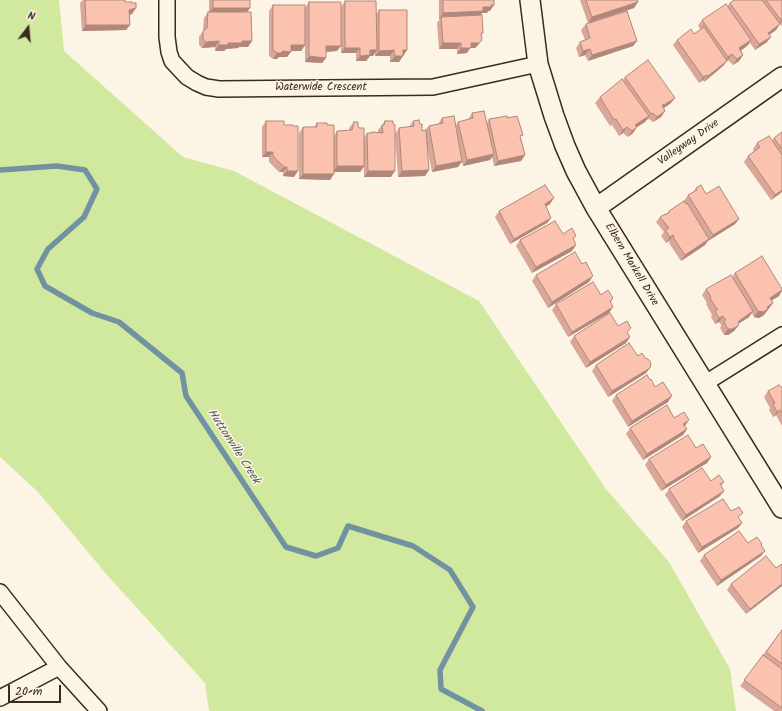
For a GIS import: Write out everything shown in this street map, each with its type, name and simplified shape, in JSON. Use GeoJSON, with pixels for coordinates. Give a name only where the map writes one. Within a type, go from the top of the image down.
{"type":"FeatureCollection","features":[{"type":"Feature","properties":{"kind":"street","name":"Waterwide Crescent"},"geometry":{"type":"LineString","coordinates":[[167,0],[167,37],[172,61],[187,77],[197,83],[219,89],[433,87],[538,64]]}},
{"type":"Feature","properties":{"kind":"street","name":"Elbern Markell Drive"},"geometry":{"type":"LineString","coordinates":[[530,0],[538,64],[552,110],[576,171],[596,208],[782,508]]}},
{"type":"Feature","properties":{"kind":"street","name":"Valleyway Drive"},"geometry":{"type":"LineString","coordinates":[[596,208],[782,77]]}},
{"type":"Feature","properties":{"kind":"street"},"geometry":{"type":"LineString","coordinates":[[704,384],[782,336]]}},
{"type":"Feature","properties":{"kind":"street"},"geometry":{"type":"LineString","coordinates":[[0,592],[59,667],[98,711]]}},
{"type":"Feature","properties":{"kind":"street"},"geometry":{"type":"LineString","coordinates":[[0,698],[59,667]]}},
{"type":"Feature","properties":{"kind":"green space"},"geometry":{"type":"Polygon","coordinates":[[[0,0],[59,0],[64,51],[183,157],[234,171],[479,301],[606,489],[669,562],[730,669],[736,711],[209,711],[205,683],[107,575],[38,492],[0,457],[0,0]]]}},
{"type":"Feature","properties":{"kind":"building"},"geometry":{"type":"Polygon","coordinates":[[[85,0],[125,0],[125,2],[136,3],[136,8],[129,10],[130,25],[86,25],[85,0]]]}},
{"type":"Feature","properties":{"kind":"building"},"geometry":{"type":"Polygon","coordinates":[[[213,0],[250,0],[250,8],[213,8],[213,0]]]}},
{"type":"Feature","properties":{"kind":"building"},"geometry":{"type":"Polygon","coordinates":[[[443,0],[494,0],[494,5],[491,5],[491,7],[483,7],[483,11],[443,13],[443,0]]]}},
{"type":"Feature","properties":{"kind":"building"},"geometry":{"type":"Polygon","coordinates":[[[586,0],[637,0],[638,2],[592,17],[586,0]]]}},
{"type":"Feature","properties":{"kind":"building"},"geometry":{"type":"Polygon","coordinates":[[[734,0],[762,0],[780,24],[768,33],[771,37],[759,44],[730,3],[734,0]]]}},
{"type":"Feature","properties":{"kind":"building"},"geometry":{"type":"Polygon","coordinates":[[[766,0],[782,0],[781,20],[766,0]]]}},
{"type":"Feature","properties":{"kind":"building"},"geometry":{"type":"Polygon","coordinates":[[[345,1],[376,1],[377,50],[370,50],[370,55],[360,56],[360,48],[345,48],[345,1]]]}},
{"type":"Feature","properties":{"kind":"building"},"geometry":{"type":"Polygon","coordinates":[[[309,2],[341,2],[341,46],[326,46],[326,58],[309,56],[309,2]]]}},
{"type":"Feature","properties":{"kind":"building"},"geometry":{"type":"Polygon","coordinates":[[[726,4],[751,40],[739,48],[743,55],[737,59],[732,54],[728,57],[702,20],[726,4]]]}},
{"type":"Feature","properties":{"kind":"building"},"geometry":{"type":"Polygon","coordinates":[[[273,5],[305,5],[305,45],[291,45],[291,52],[283,51],[281,53],[277,53],[273,50],[273,5]]]}},
{"type":"Feature","properties":{"kind":"building"},"geometry":{"type":"Polygon","coordinates":[[[379,10],[407,10],[407,50],[403,50],[403,56],[395,56],[394,50],[379,51],[379,10]]]}},
{"type":"Feature","properties":{"kind":"building"},"geometry":{"type":"Polygon","coordinates":[[[627,11],[637,41],[592,55],[590,49],[583,51],[580,42],[590,38],[586,24],[627,11]]]}},
{"type":"Feature","properties":{"kind":"building"},"geometry":{"type":"Polygon","coordinates":[[[208,12],[251,12],[252,41],[228,43],[228,45],[219,45],[219,41],[206,42],[203,39],[203,31],[207,28],[208,12]]]}},
{"type":"Feature","properties":{"kind":"building"},"geometry":{"type":"Polygon","coordinates":[[[482,15],[483,33],[481,33],[482,40],[479,43],[471,43],[471,48],[461,48],[461,43],[443,43],[441,17],[482,15]]]}},
{"type":"Feature","properties":{"kind":"building"},"geometry":{"type":"Polygon","coordinates":[[[704,27],[727,61],[708,76],[703,77],[677,40],[691,29],[694,34],[704,27]]]}},
{"type":"Feature","properties":{"kind":"building"},"geometry":{"type":"Polygon","coordinates":[[[648,60],[675,98],[662,105],[665,111],[657,117],[653,113],[651,114],[625,77],[648,60]]]}},
{"type":"Feature","properties":{"kind":"building"},"geometry":{"type":"Polygon","coordinates":[[[622,79],[649,116],[635,125],[637,127],[632,131],[627,127],[623,130],[616,119],[614,120],[600,97],[622,79]]]}},
{"type":"Feature","properties":{"kind":"building"},"geometry":{"type":"Polygon","coordinates":[[[484,111],[494,154],[467,160],[458,122],[473,118],[472,113],[484,111]]]}},
{"type":"Feature","properties":{"kind":"building"},"geometry":{"type":"Polygon","coordinates":[[[454,116],[462,161],[436,166],[429,126],[443,123],[442,118],[454,116]]]}},
{"type":"Feature","properties":{"kind":"building"},"geometry":{"type":"Polygon","coordinates":[[[507,116],[507,118],[517,116],[523,135],[520,136],[525,155],[498,161],[489,119],[507,116]]]}},
{"type":"Feature","properties":{"kind":"building"},"geometry":{"type":"Polygon","coordinates":[[[419,120],[420,124],[422,124],[422,131],[426,130],[429,170],[402,171],[399,128],[414,126],[413,121],[419,120]]]}},
{"type":"Feature","properties":{"kind":"building"},"geometry":{"type":"Polygon","coordinates":[[[266,121],[284,121],[284,125],[298,126],[298,171],[287,171],[287,167],[284,167],[273,156],[273,152],[266,152],[266,121]]]}},
{"type":"Feature","properties":{"kind":"building"},"geometry":{"type":"Polygon","coordinates":[[[385,121],[393,121],[393,124],[395,125],[395,171],[368,171],[367,133],[383,133],[382,125],[384,125],[385,121]]]}},
{"type":"Feature","properties":{"kind":"building"},"geometry":{"type":"Polygon","coordinates":[[[354,122],[358,122],[358,127],[364,128],[364,166],[337,166],[337,131],[352,130],[354,122]]]}},
{"type":"Feature","properties":{"kind":"building"},"geometry":{"type":"Polygon","coordinates":[[[317,123],[334,125],[334,174],[303,174],[303,127],[317,127],[317,123]]]}},
{"type":"Feature","properties":{"kind":"building"},"geometry":{"type":"Polygon","coordinates":[[[782,132],[782,149],[774,138],[782,132]]]}},
{"type":"Feature","properties":{"kind":"building"},"geometry":{"type":"Polygon","coordinates":[[[769,136],[782,155],[782,190],[775,195],[748,156],[760,147],[757,143],[769,136]]]}},
{"type":"Feature","properties":{"kind":"building"},"geometry":{"type":"Polygon","coordinates":[[[545,185],[554,198],[545,204],[551,218],[514,239],[499,211],[545,185]]]}},
{"type":"Feature","properties":{"kind":"building"},"geometry":{"type":"Polygon","coordinates":[[[701,185],[706,194],[719,186],[739,219],[713,235],[688,195],[697,190],[696,188],[701,185]]]}},
{"type":"Feature","properties":{"kind":"building"},"geometry":{"type":"Polygon","coordinates":[[[684,201],[686,204],[687,203],[709,239],[685,255],[673,235],[670,237],[665,230],[669,228],[660,217],[670,212],[669,211],[684,201]]]}},
{"type":"Feature","properties":{"kind":"building"},"geometry":{"type":"Polygon","coordinates":[[[555,221],[563,234],[572,228],[576,236],[573,238],[576,245],[536,267],[520,240],[555,221]]]}},
{"type":"Feature","properties":{"kind":"building"},"geometry":{"type":"Polygon","coordinates":[[[575,252],[582,264],[586,262],[593,276],[552,302],[536,275],[575,252]]]}},
{"type":"Feature","properties":{"kind":"building"},"geometry":{"type":"Polygon","coordinates":[[[762,256],[782,289],[770,298],[773,303],[763,312],[758,311],[735,273],[762,256]]]}},
{"type":"Feature","properties":{"kind":"building"},"geometry":{"type":"Polygon","coordinates":[[[731,275],[753,311],[739,321],[738,326],[728,329],[724,322],[726,319],[723,316],[719,318],[715,311],[718,309],[710,298],[711,297],[706,289],[731,275]]]}},
{"type":"Feature","properties":{"kind":"building"},"geometry":{"type":"Polygon","coordinates":[[[593,282],[601,295],[608,290],[613,298],[610,301],[613,307],[572,332],[556,304],[593,282]]]}},
{"type":"Feature","properties":{"kind":"building"},"geometry":{"type":"Polygon","coordinates":[[[610,313],[618,326],[627,321],[631,328],[627,332],[630,337],[590,362],[574,336],[610,313]]]}},
{"type":"Feature","properties":{"kind":"building"},"geometry":{"type":"Polygon","coordinates":[[[629,343],[638,356],[642,353],[645,358],[648,359],[651,363],[650,368],[612,391],[596,365],[629,343]]]}},
{"type":"Feature","properties":{"kind":"building"},"geometry":{"type":"Polygon","coordinates":[[[647,375],[655,387],[663,382],[672,396],[632,421],[616,395],[647,375]]]}},
{"type":"Feature","properties":{"kind":"building"},"geometry":{"type":"Polygon","coordinates":[[[779,385],[782,387],[782,413],[780,410],[777,412],[773,404],[775,403],[768,391],[779,385]]]}},
{"type":"Feature","properties":{"kind":"building"},"geometry":{"type":"Polygon","coordinates":[[[667,405],[674,418],[684,412],[689,420],[683,424],[687,429],[647,454],[630,428],[667,405]]]}},
{"type":"Feature","properties":{"kind":"building"},"geometry":{"type":"Polygon","coordinates":[[[688,435],[696,448],[703,444],[711,457],[666,485],[649,459],[688,435]]]}},
{"type":"Feature","properties":{"kind":"building"},"geometry":{"type":"Polygon","coordinates":[[[702,468],[711,481],[719,475],[724,482],[720,484],[724,491],[686,515],[669,489],[702,468]]]}},
{"type":"Feature","properties":{"kind":"building"},"geometry":{"type":"Polygon","coordinates":[[[723,499],[731,511],[739,507],[743,513],[738,517],[742,523],[702,547],[686,521],[723,499]]]}},
{"type":"Feature","properties":{"kind":"building"},"geometry":{"type":"Polygon","coordinates":[[[739,531],[748,543],[757,537],[765,551],[721,580],[704,555],[739,531]]]}},
{"type":"Feature","properties":{"kind":"building"},"geometry":{"type":"Polygon","coordinates":[[[766,556],[776,568],[782,564],[782,584],[750,609],[731,584],[766,556]]]}},
{"type":"Feature","properties":{"kind":"building"},"geometry":{"type":"Polygon","coordinates":[[[782,630],[782,664],[766,652],[782,630]]]}},
{"type":"Feature","properties":{"kind":"building"},"geometry":{"type":"Polygon","coordinates":[[[763,655],[782,669],[782,708],[744,680],[763,655]]]}},
{"type":"Feature","properties":{"kind":"waterway","name":"Huttonville Creek"},"geometry":{"type":"LineString","coordinates":[[0,170],[57,166],[85,170],[97,189],[84,217],[48,249],[37,269],[45,286],[92,313],[119,322],[182,373],[186,396],[286,547],[316,556],[338,548],[348,526],[413,546],[450,570],[473,607],[440,670],[441,689],[482,711]]}}]}
